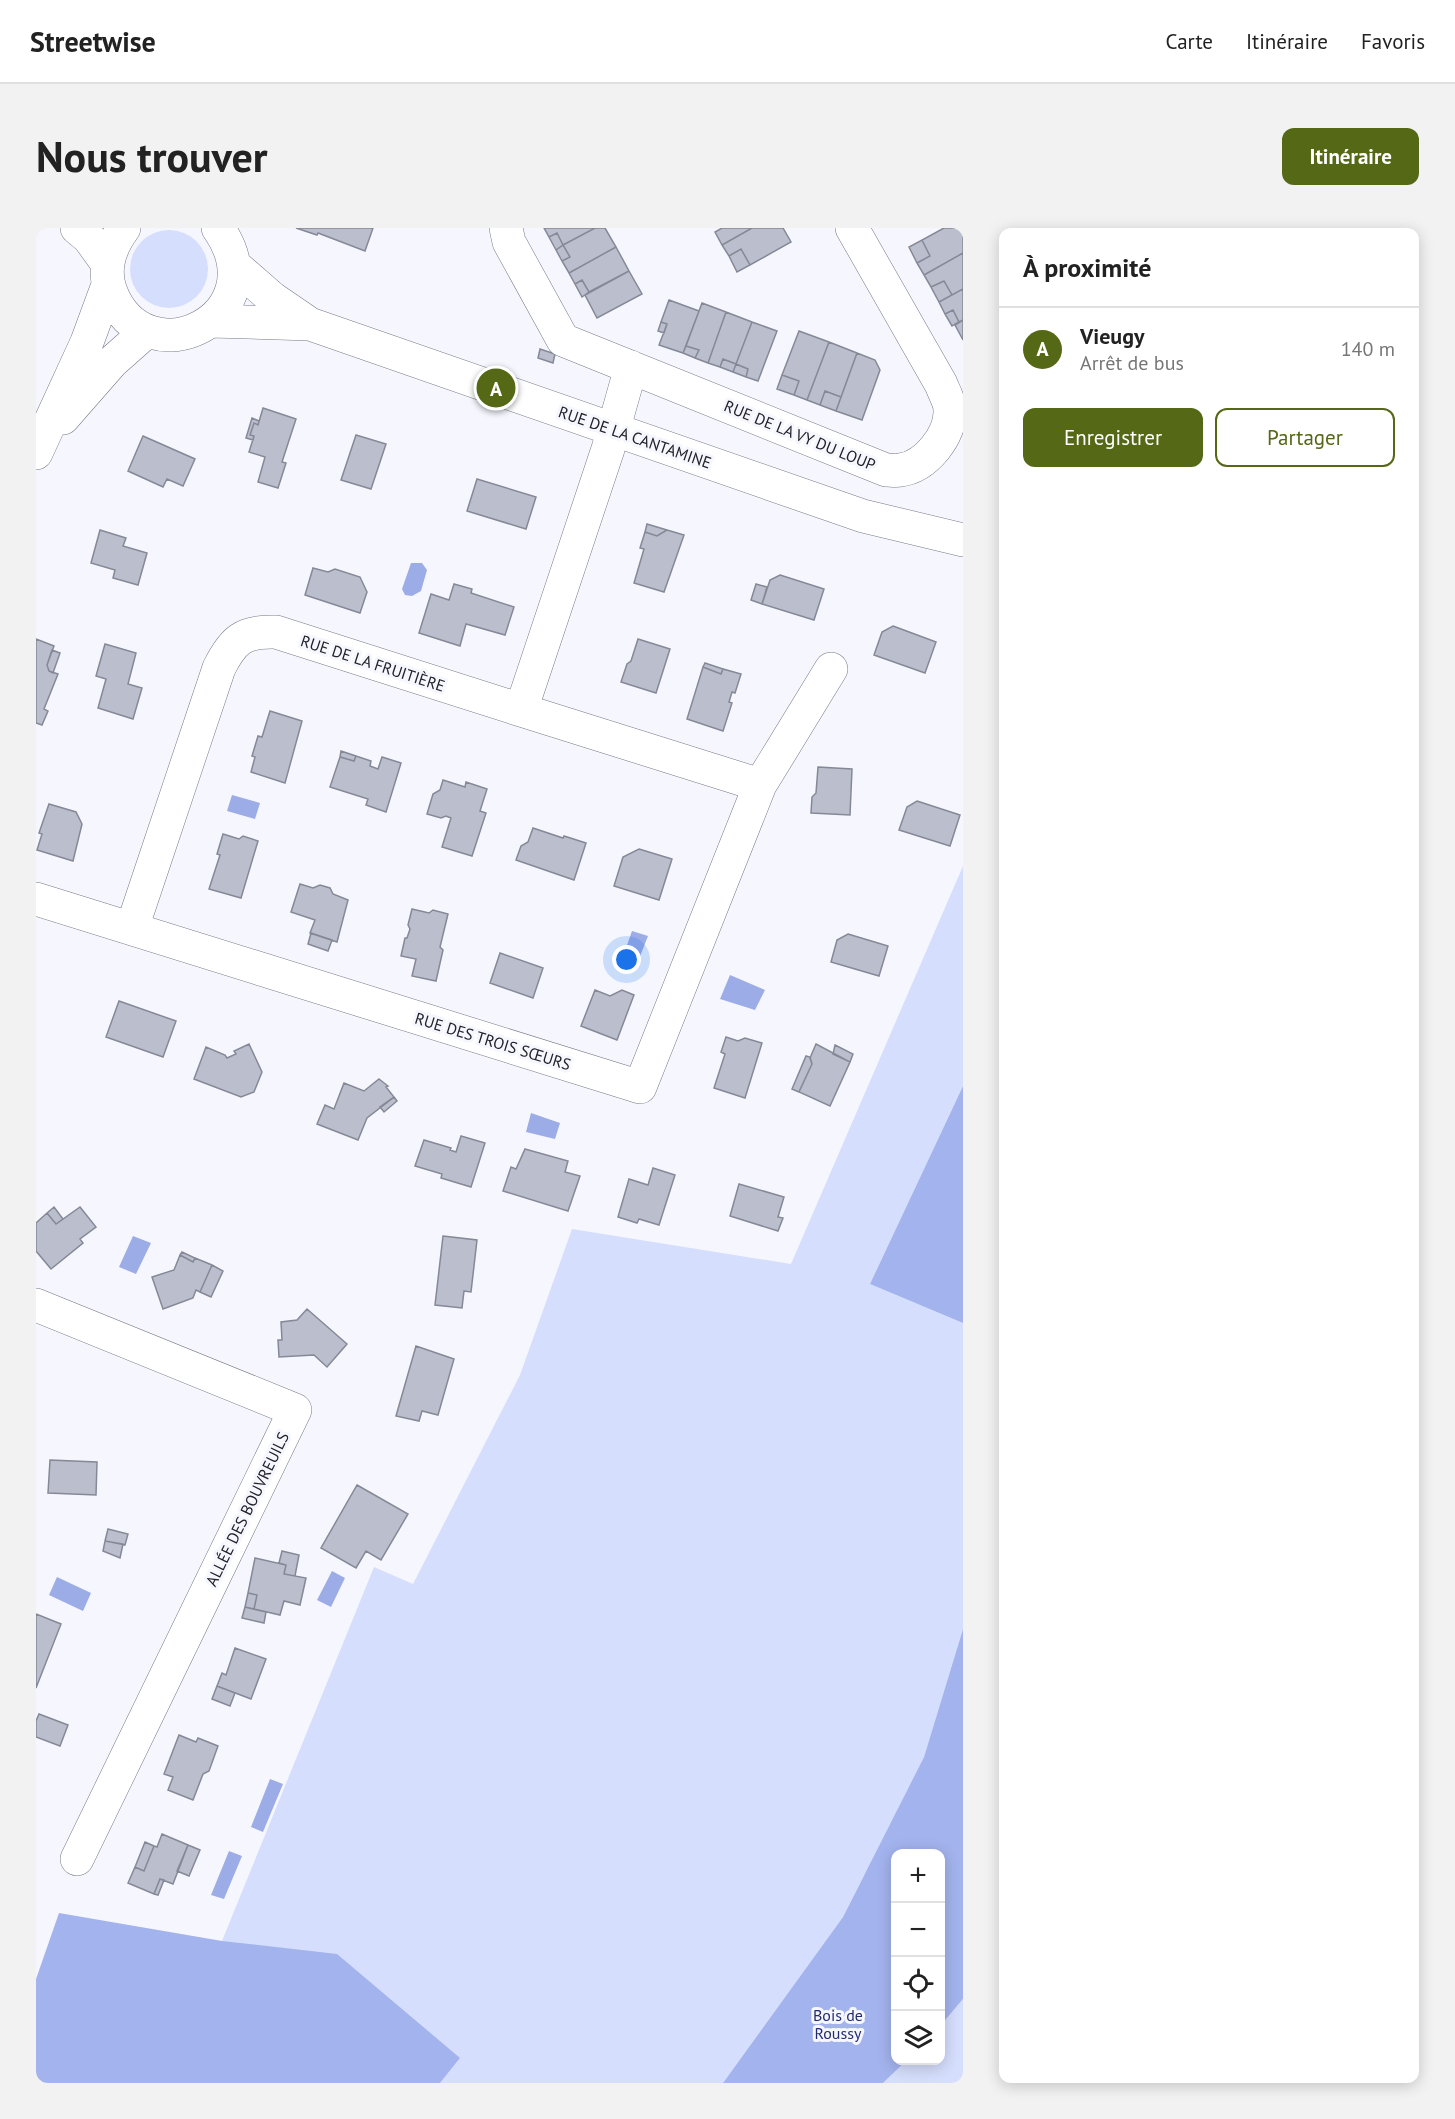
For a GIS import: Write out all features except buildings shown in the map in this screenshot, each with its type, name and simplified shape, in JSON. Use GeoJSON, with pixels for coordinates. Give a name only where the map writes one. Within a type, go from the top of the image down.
{"type":"FeatureCollection","features":[{"type":"Feature","properties":{"kind":"street"},"geometry":{"type":"LineString","coordinates":[[77,228],[89,238],[108,274],[116,304],[129,320],[147,331],[163,335],[180,335],[197,330],[211,321],[225,305],[233,286],[234,266],[228,242],[218,228]]}},
{"type":"Feature","properties":{"kind":"street"},"geometry":{"type":"LineString","coordinates":[[37,449],[47,400],[87,342],[108,274],[113,244],[124,228]]}},
{"type":"Feature","properties":{"kind":"street","name":"RUE DE LA VY DU LOUP"},"geometry":{"type":"LineString","coordinates":[[506,228],[508,242],[563,340],[886,470],[902,470],[922,460],[941,443],[949,427],[950,407],[940,384],[852,228]]}},
{"type":"Feature","properties":{"kind":"street","name":"RUE DE LA CANTAMINE"},"geometry":{"type":"LineString","coordinates":[[234,266],[272,298],[310,324],[863,516],[963,540]]}},
{"type":"Feature","properties":{"kind":"street","name":"RUE DE LA CANTAMINE"},"geometry":{"type":"LineString","coordinates":[[211,321],[310,324]]}},
{"type":"Feature","properties":{"kind":"street"},"geometry":{"type":"LineString","coordinates":[[37,449],[112,362],[147,331]]}},
{"type":"Feature","properties":{"kind":"street"},"geometry":{"type":"LineString","coordinates":[[631,367],[614,430],[521,710],[760,785]]}},
{"type":"Feature","properties":{"kind":"street","name":"RUE DE LA FRUITIÈRE"},"geometry":{"type":"LineString","coordinates":[[132,928],[219,668],[228,650],[240,639],[257,632],[276,632],[521,710]]}},
{"type":"Feature","properties":{"kind":"street","name":"RUE DES TROIS SŒURS"},"geometry":{"type":"LineString","coordinates":[[36,899],[640,1087],[760,785],[831,669]]}},
{"type":"Feature","properties":{"kind":"street","name":"ALLÉE DES BOUVREUILS"},"geometry":{"type":"LineString","coordinates":[[36,1305],[295,1410],[77,1859]]}},
{"type":"Feature","properties":{"kind":"shaded area"},"geometry":{"type":"Polygon","coordinates":[[[169,230],[184,233],[201,247],[208,269],[205,284],[191,301],[169,308],[154,305],[137,291],[130,269],[133,254],[147,237],[169,230]]]}},
{"type":"Feature","properties":{"kind":"shaded area"},"geometry":{"type":"Polygon","coordinates":[[[411,563],[422,563],[427,570],[421,591],[412,596],[405,595],[402,589],[411,563]]]}},
{"type":"Feature","properties":{"kind":"shaded area"},"geometry":{"type":"Polygon","coordinates":[[[232,795],[260,803],[255,819],[227,811],[232,795]]]}},
{"type":"Feature","properties":{"kind":"shaded area"},"geometry":{"type":"Polygon","coordinates":[[[963,866],[963,1086],[870,1284],[963,1323],[963,1629],[924,1757],[869,1866],[963,1717],[941,1849],[891,1849],[891,1857],[864,1875],[843,1917],[723,2083],[440,2083],[460,2058],[222,1941],[374,1567],[413,1584],[520,1375],[572,1229],[791,1264],[963,866]]]}},
{"type":"Feature","properties":{"kind":"shaded area"},"geometry":{"type":"Polygon","coordinates":[[[632,931],[648,936],[635,969],[620,965],[632,931]]]}},
{"type":"Feature","properties":{"kind":"shaded area"},"geometry":{"type":"Polygon","coordinates":[[[730,975],[765,990],[755,1010],[720,999],[730,975]]]}},
{"type":"Feature","properties":{"kind":"shaded area"},"geometry":{"type":"Polygon","coordinates":[[[531,1113],[560,1123],[555,1139],[526,1132],[531,1113]]]}},
{"type":"Feature","properties":{"kind":"shaded area"},"geometry":{"type":"Polygon","coordinates":[[[133,1236],[151,1243],[136,1274],[119,1267],[133,1236]]]}},
{"type":"Feature","properties":{"kind":"shaded area"},"geometry":{"type":"Polygon","coordinates":[[[332,1571],[345,1578],[331,1607],[317,1600],[332,1571]]]}},
{"type":"Feature","properties":{"kind":"shaded area"},"geometry":{"type":"Polygon","coordinates":[[[57,1577],[91,1593],[83,1611],[49,1595],[57,1577]]]}},
{"type":"Feature","properties":{"kind":"shaded area"},"geometry":{"type":"Polygon","coordinates":[[[270,1779],[283,1784],[263,1832],[251,1827],[270,1779]]]}},
{"type":"Feature","properties":{"kind":"shaded area"},"geometry":{"type":"Polygon","coordinates":[[[229,1851],[242,1856],[224,1899],[211,1895],[229,1851]]]}},
{"type":"Feature","properties":{"kind":"shaded area"},"geometry":{"type":"Polygon","coordinates":[[[963,1999],[963,2083],[883,2083],[902,2065],[945,2065],[945,2020],[963,1999]]]}},
{"type":"Feature","properties":{"kind":"green space"},"geometry":{"type":"Polygon","coordinates":[[[963,1086],[963,1323],[870,1284],[963,1086]]]}},
{"type":"Feature","properties":{"kind":"green space","name":"Bois de Roussy"},"geometry":{"type":"Polygon","coordinates":[[[963,1629],[963,1999],[945,2020],[945,1849],[891,1849],[891,2065],[902,2065],[883,2083],[723,2083],[843,1917],[924,1757],[963,1629]]]}},
{"type":"Feature","properties":{"kind":"green space"},"geometry":{"type":"Polygon","coordinates":[[[59,1913],[222,1941],[337,1954],[460,2058],[440,2083],[36,2083],[36,1979],[59,1913]]]}},
{"type":"Feature","properties":{"kind":"place","name":"Vieugy"},"geometry":{"type":"Point","coordinates":[496,388]}}]}
